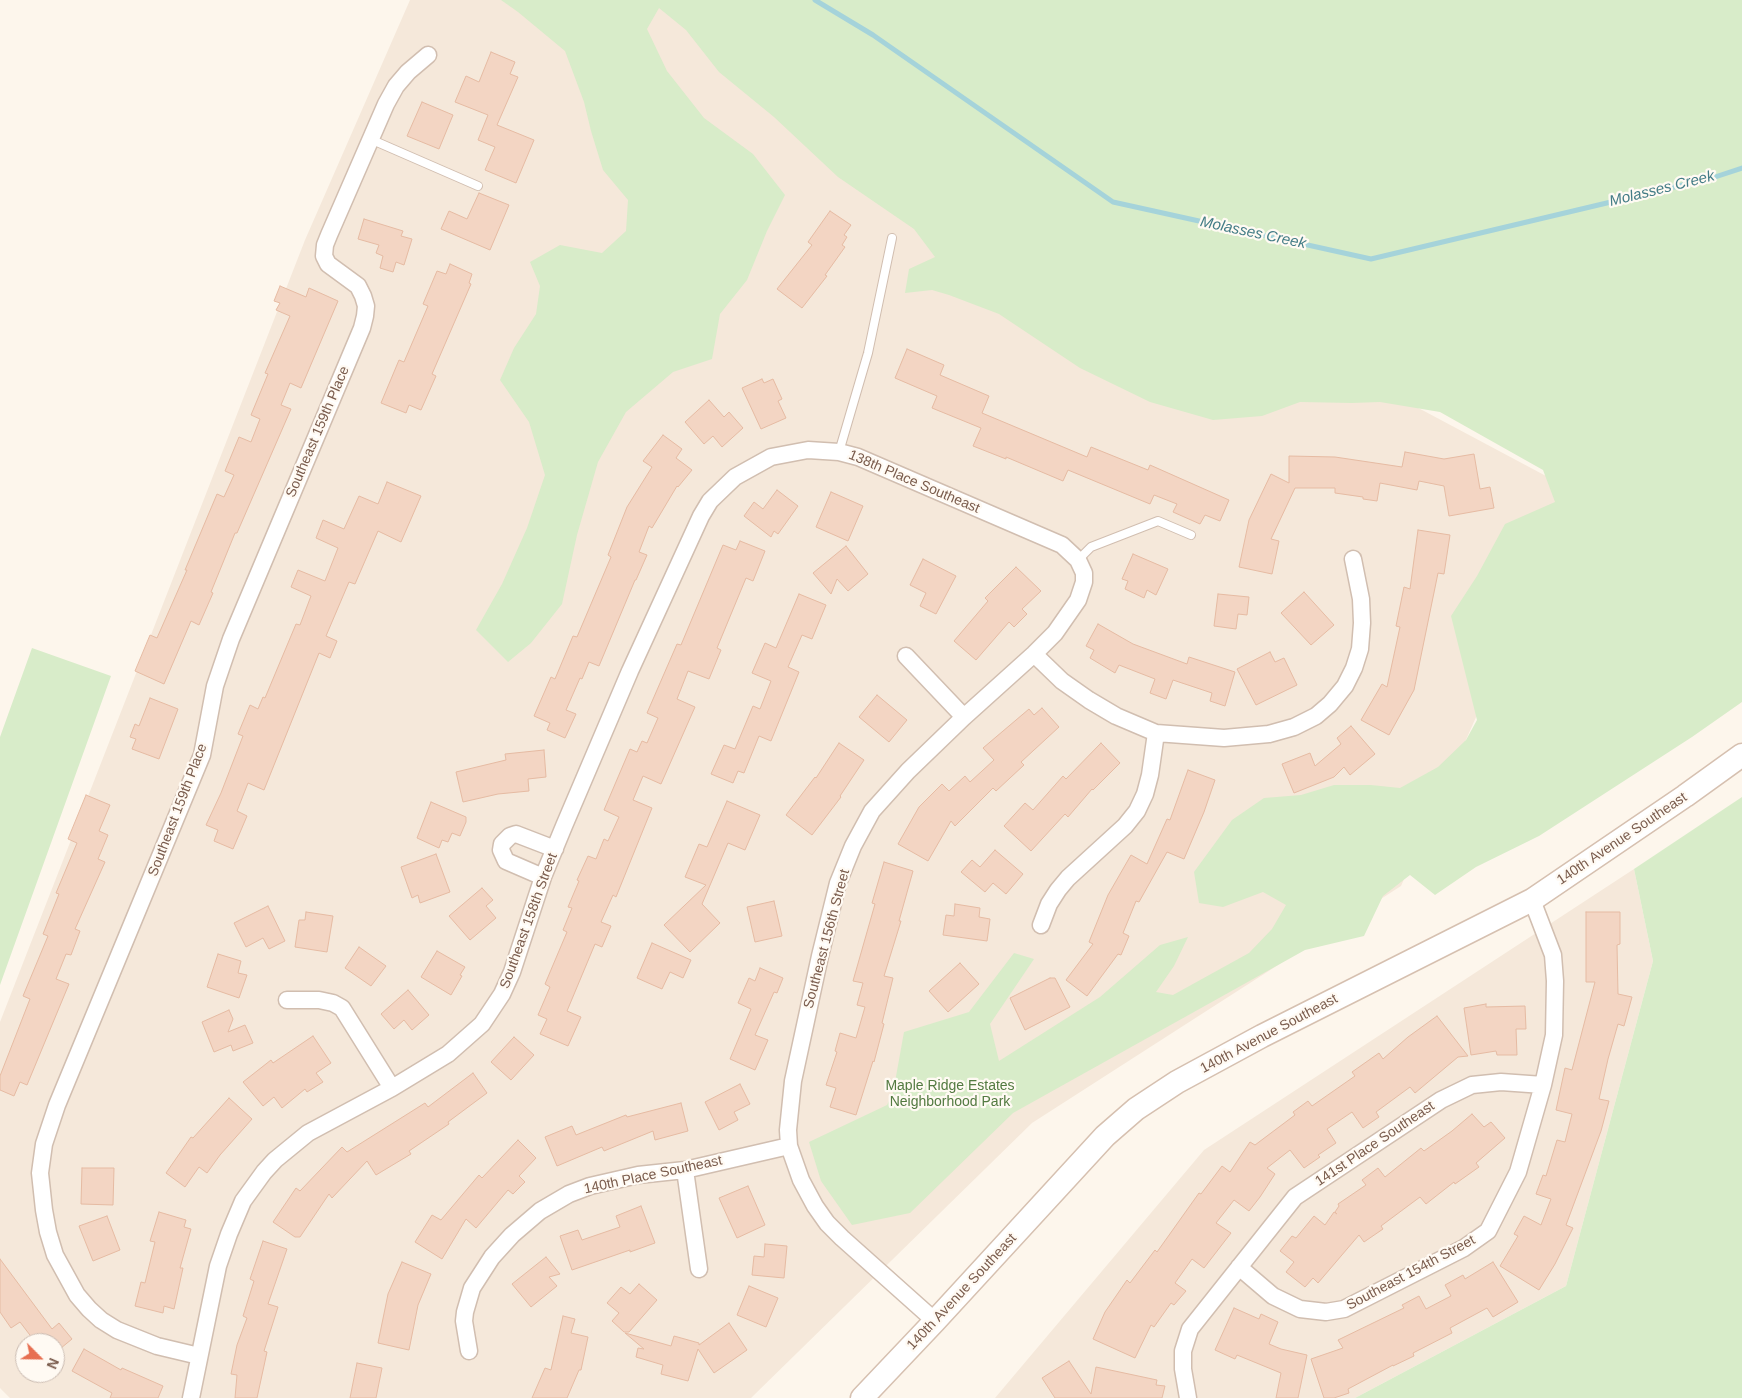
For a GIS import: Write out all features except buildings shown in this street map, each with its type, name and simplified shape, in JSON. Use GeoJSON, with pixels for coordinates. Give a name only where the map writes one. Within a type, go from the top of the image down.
{"type":"FeatureCollection","features":[{"type":"Feature","properties":{"kind":"main road","name":"140th Avenue Southeast"},"geometry":{"type":"LineString","coordinates":[[862,1398],[936,1321],[1104,1136],[1136,1109],[1177,1082],[1262,1036],[1532,900],[1742,755]]}},
{"type":"Feature","properties":{"kind":"street","name":"Southeast 159th Place"},"geometry":{"type":"LineString","coordinates":[[199,1356],[157,1346],[117,1330],[101,1320],[78,1295],[55,1254],[48,1232],[40,1173],[43,1151],[47,1132],[57,1105],[202,755],[215,686],[231,639],[362,328],[366,306],[358,286],[328,264],[324,256],[328,235],[386,104],[396,86],[408,72],[428,56]]}},
{"type":"Feature","properties":{"kind":"street","name":"138th Place Southeast"},"geometry":{"type":"LineString","coordinates":[[701,516],[710,501],[734,477],[771,457],[808,450],[839,452],[858,457],[1062,545],[1078,560]]}},
{"type":"Feature","properties":{"kind":"street","name":"Southeast 158th Street"},"geometry":{"type":"LineString","coordinates":[[191,1398],[218,1266],[236,1216],[252,1188],[275,1160],[308,1133],[392,1088],[455,1048],[482,1024],[495,1006],[512,972],[543,877],[630,671],[701,516]]}},
{"type":"Feature","properties":{"kind":"street"},"geometry":{"type":"LineString","coordinates":[[1034,654],[1062,681],[1089,700],[1116,716],[1156,733],[1224,738],[1269,734],[1294,727],[1316,716],[1330,704],[1344,686],[1354,668],[1360,649],[1362,623],[1361,599],[1353,559]]}},
{"type":"Feature","properties":{"kind":"street","name":"Southeast 156th Street"},"geometry":{"type":"LineString","coordinates":[[936,1321],[842,1238],[827,1223],[815,1206],[801,1180],[789,1146],[788,1130],[793,1081],[838,883],[853,846],[872,811],[908,772],[964,717],[1055,633],[1078,600],[1084,582],[1084,573],[1078,560]]}},
{"type":"Feature","properties":{"kind":"street"},"geometry":{"type":"LineString","coordinates":[[906,656],[964,717]]}},
{"type":"Feature","properties":{"kind":"street"},"geometry":{"type":"LineString","coordinates":[[1041,925],[1049,904],[1068,878],[1125,826],[1137,811],[1145,794],[1150,775],[1156,733]]}},
{"type":"Feature","properties":{"kind":"street"},"geometry":{"type":"LineString","coordinates":[[543,877],[506,861],[501,850],[502,844],[510,836],[516,834],[523,835],[555,849]]}},
{"type":"Feature","properties":{"kind":"street","name":"Southeast 154th Street"},"geometry":{"type":"LineString","coordinates":[[1239,1267],[1273,1296],[1300,1309],[1326,1312],[1344,1309],[1464,1248],[1488,1231],[1518,1172],[1543,1085],[1554,1035],[1555,981],[1553,955],[1532,900]]}},
{"type":"Feature","properties":{"kind":"street"},"geometry":{"type":"LineString","coordinates":[[287,1000],[319,1000],[333,1003],[342,1008],[392,1088]]}},
{"type":"Feature","properties":{"kind":"street","name":"141st Place Southeast"},"geometry":{"type":"LineString","coordinates":[[1188,1398],[1183,1369],[1183,1351],[1190,1329],[1295,1197],[1441,1100],[1472,1085],[1501,1082],[1543,1085]]}},
{"type":"Feature","properties":{"kind":"street","name":"140th Place Southeast"},"geometry":{"type":"LineString","coordinates":[[469,1351],[464,1321],[466,1306],[472,1288],[492,1257],[512,1234],[530,1218],[569,1194],[590,1186],[638,1175],[685,1170],[789,1146]]}},
{"type":"Feature","properties":{"kind":"street"},"geometry":{"type":"LineString","coordinates":[[685,1170],[699,1269]]}},
{"type":"Feature","properties":{"kind":"lane"},"geometry":{"type":"LineString","coordinates":[[370,140],[478,186]]}},
{"type":"Feature","properties":{"kind":"lane"},"geometry":{"type":"LineString","coordinates":[[839,452],[868,353],[892,238]]}},
{"type":"Feature","properties":{"kind":"lane"},"geometry":{"type":"LineString","coordinates":[[1078,560],[1091,547],[1158,521],[1191,534]]}},
{"type":"Feature","properties":{"kind":"shaded area"},"geometry":{"type":"Polygon","coordinates":[[[410,0],[653,0],[1576,492],[1401,886],[1032,1123],[751,1398],[10,1398],[0,1388],[0,1022],[305,240],[410,0]]]}},
{"type":"Feature","properties":{"kind":"shaded area"},"geometry":{"type":"Polygon","coordinates":[[[1634,869],[1653,961],[1566,1286],[1355,1398],[995,1398],[1204,1150],[1634,869]]]}},
{"type":"Feature","properties":{"kind":"green space","name":"Maple Ridge Estates Neighborhood Park"},"geometry":{"type":"Polygon","coordinates":[[[501,0],[1742,0],[1742,702],[1692,737],[1539,836],[1476,867],[1435,895],[1410,875],[1383,896],[1364,936],[1305,950],[1013,1113],[910,1213],[852,1225],[821,1181],[809,1142],[887,1105],[893,1093],[904,1032],[969,1012],[1014,953],[1034,959],[990,1024],[999,1061],[1100,997],[1160,945],[1188,937],[1174,966],[1156,992],[1173,995],[1249,953],[1272,929],[1286,905],[1263,892],[1223,907],[1199,903],[1194,872],[1232,820],[1264,798],[1301,795],[1334,785],[1371,785],[1400,788],[1438,767],[1466,740],[1477,720],[1451,616],[1477,576],[1505,524],[1555,502],[1543,470],[1440,412],[1380,402],[1300,402],[1262,416],[1213,420],[1150,402],[1080,368],[999,314],[932,290],[905,293],[909,269],[935,257],[914,229],[838,177],[774,117],[719,72],[686,30],[659,8],[647,29],[667,71],[704,118],[753,154],[785,195],[767,231],[747,280],[720,314],[712,359],[673,372],[626,412],[598,462],[577,535],[562,604],[531,643],[508,662],[476,630],[502,584],[527,528],[545,475],[529,422],[500,380],[514,348],[536,314],[540,286],[530,262],[560,245],[602,253],[626,231],[628,200],[603,170],[584,102],[565,51],[501,0]]]}},
{"type":"Feature","properties":{"kind":"green space"},"geometry":{"type":"Polygon","coordinates":[[[32,648],[111,676],[0,985],[0,737],[32,648]]]}},
{"type":"Feature","properties":{"kind":"green space"},"geometry":{"type":"Polygon","coordinates":[[[1742,797],[1742,1398],[1355,1398],[1566,1286],[1653,961],[1634,869],[1742,797]]]}},
{"type":"Feature","properties":{"kind":"waterway","name":"Molasses Creek"},"geometry":{"type":"LineString","coordinates":[[815,0],[873,35],[1113,202],[1371,259],[1712,178],[1742,168]]}}]}
